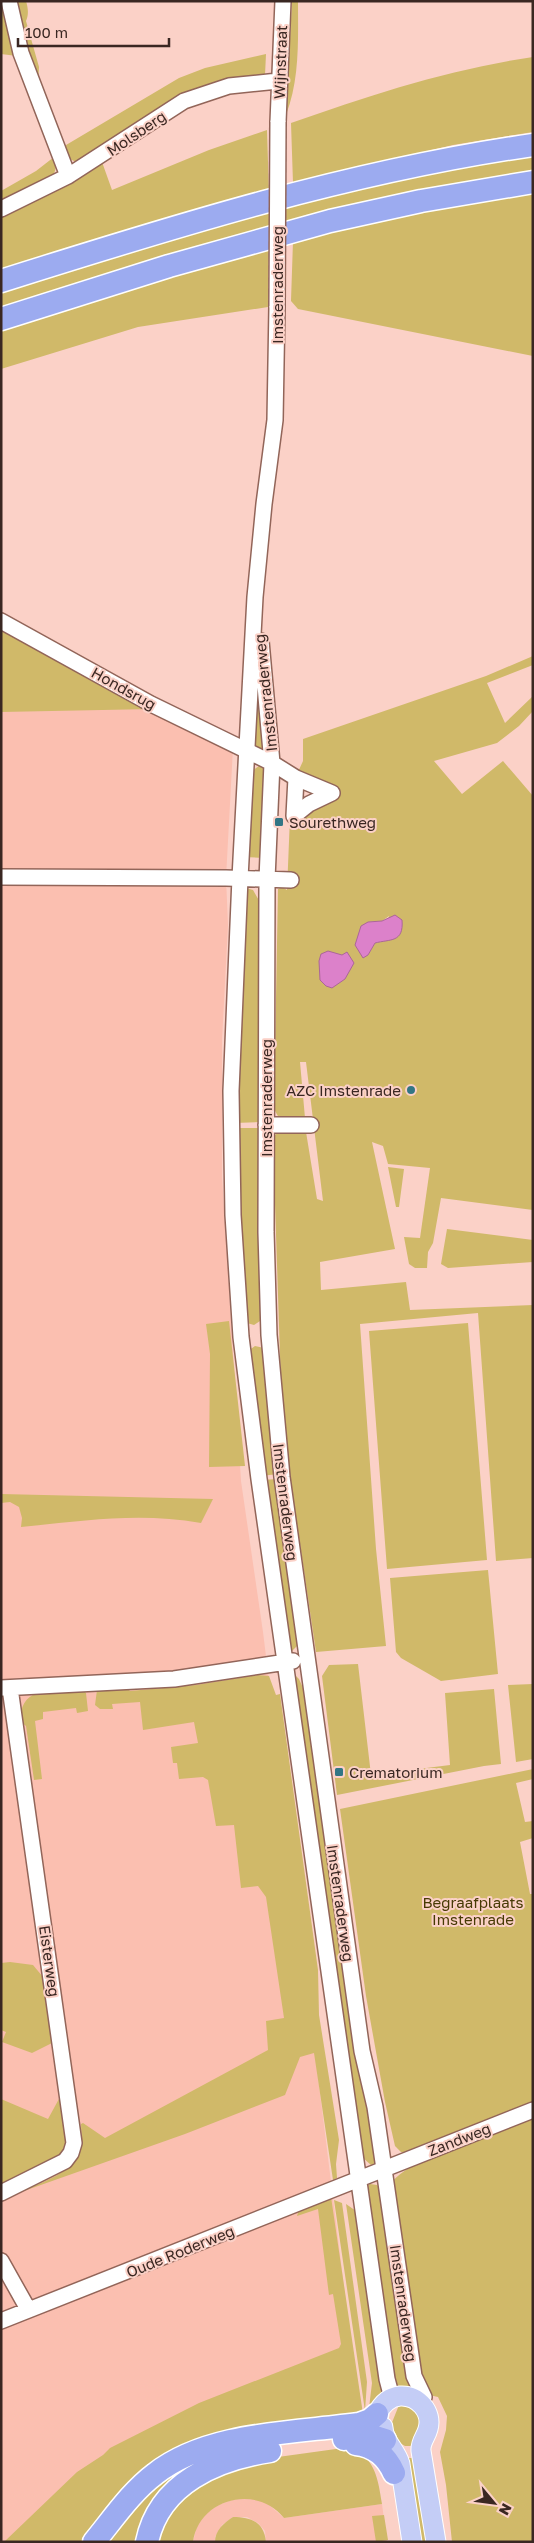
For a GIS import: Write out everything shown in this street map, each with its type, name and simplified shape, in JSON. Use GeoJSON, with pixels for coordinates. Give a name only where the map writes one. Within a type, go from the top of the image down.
{"type":"FeatureCollection","features":[{"type":"Feature","properties":{"kind":"highway"},"geometry":{"type":"LineString","coordinates":[[1,282],[150,234],[315,189],[484,153],[533,145]]}},
{"type":"Feature","properties":{"kind":"highway"},"geometry":{"type":"LineString","coordinates":[[1,319],[169,266],[330,221],[421,201],[533,182]]}},
{"type":"Feature","properties":{"kind":"highway"},"geometry":{"type":"LineString","coordinates":[[94,2542],[139,2487],[172,2462],[195,2451],[232,2442],[360,2424],[370,2420],[384,2405]]}},
{"type":"Feature","properties":{"kind":"highway"},"geometry":{"type":"LineString","coordinates":[[147,2542],[154,2520],[164,2504],[176,2490],[198,2473],[241,2456],[329,2441],[369,2435],[389,2444]]}},
{"type":"Feature","properties":{"kind":"highway"},"geometry":{"type":"LineString","coordinates":[[329,2441],[341,2445],[361,2445],[378,2451],[389,2462],[394,2473]]}},
{"type":"Feature","properties":{"kind":"main road"},"geometry":{"type":"LineString","coordinates":[[389,2444],[403,2454],[425,2448],[436,2433],[438,2420],[434,2406],[424,2396]]}},
{"type":"Feature","properties":{"kind":"main road"},"geometry":{"type":"LineString","coordinates":[[384,2405],[409,2397],[419,2402],[426,2411],[428,2428],[421,2444],[425,2448],[427,2478],[436,2542]]}},
{"type":"Feature","properties":{"kind":"main road"},"geometry":{"type":"LineString","coordinates":[[384,2405],[390,2410],[383,2424],[389,2444],[400,2464],[412,2542]]}},
{"type":"Feature","properties":{"kind":"main road"},"geometry":{"type":"LineString","coordinates":[[394,2473],[404,2542]]}},
{"type":"Feature","properties":{"kind":"street"},"geometry":{"type":"LineString","coordinates":[[9,1],[17,38],[27,69],[68,176]]}},
{"type":"Feature","properties":{"kind":"street","name":"Wijnstraat"},"geometry":{"type":"LineString","coordinates":[[278,122],[278,81],[283,1]]}},
{"type":"Feature","properties":{"kind":"street","name":"Molsberg"},"geometry":{"type":"LineString","coordinates":[[1,209],[68,176],[184,101],[229,86],[278,81]]}},
{"type":"Feature","properties":{"kind":"street","name":"Imstenraderweg"},"geometry":{"type":"LineString","coordinates":[[278,122],[278,306],[275,420],[255,597],[240,878],[231,1091],[233,1214],[242,1337],[259,1479],[386,2378],[384,2405]]}},
{"type":"Feature","properties":{"kind":"street","name":"Imstenraderweg"},"geometry":{"type":"LineString","coordinates":[[255,597],[272,763],[267,879],[266,1125],[269,1335],[282,1477],[362,2051],[375,2107],[385,2168],[414,2376],[424,2396]]}},
{"type":"Feature","properties":{"kind":"street","name":"Hondsrug"},"geometry":{"type":"LineString","coordinates":[[1,621],[151,704],[272,763],[296,778]]}},
{"type":"Feature","properties":{"kind":"street"},"geometry":{"type":"LineString","coordinates":[[1,877],[291,880]]}},
{"type":"Feature","properties":{"kind":"street"},"geometry":{"type":"LineString","coordinates":[[266,1125],[311,1125]]}},
{"type":"Feature","properties":{"kind":"street","name":"Eisterweg"},"geometry":{"type":"LineString","coordinates":[[1,2193],[65,2161],[71,2153],[74,2142],[6,1688],[174,1679],[306,1659]]}},
{"type":"Feature","properties":{"kind":"street","name":"Zandweg"},"geometry":{"type":"LineString","coordinates":[[358,2179],[533,2110]]}},
{"type":"Feature","properties":{"kind":"street","name":"Oude Roderweg"},"geometry":{"type":"LineString","coordinates":[[1,2321],[28,2309],[60,2300],[358,2179]]}},
{"type":"Feature","properties":{"kind":"street"},"geometry":{"type":"LineString","coordinates":[[1,2261],[28,2309]]}},
{"type":"Feature","properties":{"kind":"shaded area"},"geometry":{"type":"Polygon","coordinates":[[[1,622],[233,748],[226,878],[228,925],[222,1041],[222,1177],[241,1481],[263,1632],[356,2384],[34,2542],[1,2542],[1,622]]]}},
{"type":"Feature","properties":{"kind":"shaded area"},"geometry":{"type":"Polygon","coordinates":[[[395,915],[402,920],[401,933],[395,939],[375,943],[368,955],[363,958],[355,945],[361,926],[368,922],[382,921],[395,915]]]}},
{"type":"Feature","properties":{"kind":"shaded area"},"geometry":{"type":"Polygon","coordinates":[[[328,951],[342,955],[347,952],[354,963],[345,979],[332,988],[326,986],[320,980],[319,961],[321,954],[328,951]]]}},
{"type":"Feature","properties":{"kind":"shaded area"},"geometry":{"type":"Polygon","coordinates":[[[239,2498],[255,2499],[267,2503],[284,2518],[382,2504],[387,2542],[266,2542],[265,2531],[258,2523],[247,2517],[233,2517],[222,2525],[215,2537],[215,2542],[193,2542],[197,2525],[208,2512],[220,2504],[239,2498]]]}},
{"type":"Feature","properties":{"kind":"green space"},"geometry":{"type":"Polygon","coordinates":[[[1,1],[4,1],[17,56],[1,54],[1,1]]]}},
{"type":"Feature","properties":{"kind":"green space"},"geometry":{"type":"Polygon","coordinates":[[[12,1],[26,1],[28,16],[26,21],[39,67],[38,87],[12,1]]]}},
{"type":"Feature","properties":{"kind":"green space"},"geometry":{"type":"Polygon","coordinates":[[[292,1],[298,1],[297,59],[294,87],[286,115],[292,1]]]}},
{"type":"Feature","properties":{"kind":"green space"},"geometry":{"type":"Polygon","coordinates":[[[266,54],[265,75],[233,82],[76,162],[66,157],[61,148],[179,78],[205,68],[266,54]]]}},
{"type":"Feature","properties":{"kind":"green space"},"geometry":{"type":"Polygon","coordinates":[[[533,57],[533,132],[453,145],[293,183],[291,123],[411,84],[471,68],[533,57]]]}},
{"type":"Feature","properties":{"kind":"green space"},"geometry":{"type":"Polygon","coordinates":[[[267,130],[269,194],[1,273],[1,217],[65,185],[102,162],[112,190],[209,150],[267,130]]]}},
{"type":"Feature","properties":{"kind":"green space"},"geometry":{"type":"Polygon","coordinates":[[[54,157],[56,167],[53,176],[47,183],[29,194],[1,206],[1,191],[36,171],[54,157]]]}},
{"type":"Feature","properties":{"kind":"green space"},"geometry":{"type":"Polygon","coordinates":[[[533,157],[533,173],[268,227],[169,254],[1,308],[1,293],[63,271],[248,218],[381,182],[478,164],[533,157]]]}},
{"type":"Feature","properties":{"kind":"green space"},"geometry":{"type":"Polygon","coordinates":[[[533,190],[533,356],[298,309],[291,301],[293,241],[406,213],[533,190]]]}},
{"type":"Feature","properties":{"kind":"green space"},"geometry":{"type":"Polygon","coordinates":[[[269,245],[268,307],[138,327],[1,369],[1,324],[269,245]]]}},
{"type":"Feature","properties":{"kind":"green space"},"geometry":{"type":"Polygon","coordinates":[[[1,626],[153,709],[1,712],[1,626]]]}},
{"type":"Feature","properties":{"kind":"green space"},"geometry":{"type":"Polygon","coordinates":[[[533,656],[533,665],[487,683],[505,723],[533,696],[533,711],[519,726],[497,743],[434,761],[462,794],[503,761],[533,796],[533,1210],[441,1198],[433,1243],[428,1252],[427,1268],[415,1268],[409,1264],[404,1237],[420,1238],[430,1168],[388,1164],[383,1146],[372,1142],[395,1249],[320,1262],[321,1290],[406,1282],[410,1310],[533,1305],[533,1558],[496,1561],[478,1313],[360,1324],[376,1549],[386,1646],[316,1652],[291,1483],[281,1386],[273,1143],[275,1135],[280,1131],[306,1132],[317,1199],[323,1201],[306,1062],[300,1062],[305,1118],[279,1118],[274,1109],[278,889],[282,887],[287,890],[290,817],[304,813],[321,784],[298,772],[303,761],[303,739],[486,676],[533,656]],[[389,916],[382,921],[368,922],[368,955],[375,943],[382,941],[389,916]]]}},
{"type":"Feature","properties":{"kind":"green space"},"geometry":{"type":"Polygon","coordinates":[[[256,670],[265,749],[262,751],[256,750],[252,741],[256,670]]]}},
{"type":"Feature","properties":{"kind":"green space"},"geometry":{"type":"Polygon","coordinates":[[[259,766],[266,770],[264,858],[244,857],[252,771],[259,766]]]}},
{"type":"Feature","properties":{"kind":"green space"},"geometry":{"type":"Polygon","coordinates":[[[246,888],[253,890],[261,904],[262,1122],[234,1123],[246,888]]]}},
{"type":"Feature","properties":{"kind":"green space"},"geometry":{"type":"Polygon","coordinates":[[[234,1128],[262,1128],[263,1319],[254,1325],[247,1323],[234,1128]]]}},
{"type":"Feature","properties":{"kind":"green space"},"geometry":{"type":"Polygon","coordinates":[[[388,1167],[404,1169],[399,1207],[396,1207],[388,1167]]]}},
{"type":"Feature","properties":{"kind":"green space"},"geometry":{"type":"Polygon","coordinates":[[[447,1229],[533,1240],[533,1262],[448,1268],[441,1264],[447,1229]]]}},
{"type":"Feature","properties":{"kind":"green space"},"geometry":{"type":"Polygon","coordinates":[[[229,1321],[245,1466],[209,1467],[210,1354],[206,1324],[229,1321]]]}},
{"type":"Feature","properties":{"kind":"green space"},"geometry":{"type":"Polygon","coordinates":[[[468,1323],[487,1560],[387,1569],[369,1331],[468,1323]]]}},
{"type":"Feature","properties":{"kind":"green space"},"geometry":{"type":"Polygon","coordinates":[[[255,1346],[264,1348],[278,1474],[261,1476],[248,1351],[255,1346]]]}},
{"type":"Feature","properties":{"kind":"green space"},"geometry":{"type":"Polygon","coordinates":[[[278,1479],[298,1645],[290,1653],[262,1480],[278,1479]]]}},
{"type":"Feature","properties":{"kind":"green space"},"geometry":{"type":"Polygon","coordinates":[[[1,1494],[213,1499],[201,1523],[155,1518],[133,1518],[89,1520],[21,1527],[22,1518],[19,1507],[10,1502],[1,1503],[1,1494]]]}},
{"type":"Feature","properties":{"kind":"green space"},"geometry":{"type":"Polygon","coordinates":[[[488,1570],[498,1674],[441,1681],[401,1658],[396,1652],[390,1578],[488,1570]]]}},
{"type":"Feature","properties":{"kind":"green space"},"geometry":{"type":"Polygon","coordinates":[[[358,1664],[371,1775],[450,1765],[445,1693],[494,1689],[501,1764],[337,1795],[322,1676],[329,1665],[358,1664]]]}},
{"type":"Feature","properties":{"kind":"green space"},"geometry":{"type":"Polygon","coordinates":[[[293,1673],[299,1679],[303,1688],[325,1845],[337,1893],[377,2162],[371,2165],[362,2157],[293,1673]]]}},
{"type":"Feature","properties":{"kind":"green space"},"geometry":{"type":"Polygon","coordinates":[[[258,1675],[269,1676],[276,1695],[280,1694],[318,1970],[319,2015],[339,2140],[336,2164],[337,2178],[333,2180],[314,2053],[300,2057],[285,2095],[185,2134],[21,2192],[56,2176],[72,2164],[78,2157],[81,2148],[81,2124],[83,2123],[105,2138],[268,2050],[266,2021],[284,2018],[266,1897],[258,1886],[241,1888],[234,1825],[216,1826],[208,1780],[203,1777],[179,1779],[177,1763],[173,1763],[171,1747],[198,1743],[194,1722],[143,1730],[140,1702],[112,1704],[113,1709],[100,1709],[95,1705],[97,1690],[126,1687],[130,1691],[196,1685],[258,1675]]]}},
{"type":"Feature","properties":{"kind":"green space"},"geometry":{"type":"Polygon","coordinates":[[[533,1684],[533,1759],[516,1762],[508,1685],[533,1684]]]}},
{"type":"Feature","properties":{"kind":"green space"},"geometry":{"type":"Polygon","coordinates":[[[81,1689],[86,1693],[88,1711],[77,1713],[76,1708],[43,1712],[43,1719],[35,1721],[42,1779],[34,1780],[26,1726],[21,1722],[25,1701],[40,1692],[81,1689]]]}},
{"type":"Feature","properties":{"kind":"green space","name":"Begraafplaats Imstenrade"},"geometry":{"type":"Polygon","coordinates":[[[533,1769],[533,1779],[516,1783],[525,1822],[533,1821],[533,1838],[520,1842],[530,1894],[533,1894],[533,2106],[413,2154],[401,2152],[395,2146],[385,2102],[366,1996],[340,1809],[533,1769]]]}},
{"type":"Feature","properties":{"kind":"green space"},"geometry":{"type":"Polygon","coordinates":[[[10,1962],[33,1965],[43,1977],[52,2043],[32,2053],[2,2042],[6,2032],[1,2030],[1,1963],[10,1962]]]}},
{"type":"Feature","properties":{"kind":"green space"},"geometry":{"type":"Polygon","coordinates":[[[60,2097],[68,2130],[67,2146],[59,2159],[1,2188],[1,2099],[48,2119],[60,2097]]]}},
{"type":"Feature","properties":{"kind":"green space"},"geometry":{"type":"Polygon","coordinates":[[[533,2115],[533,2542],[452,2542],[446,2485],[440,2452],[446,2430],[447,2416],[438,2397],[429,2395],[423,2387],[393,2181],[402,2172],[437,2154],[533,2115]]]}},
{"type":"Feature","properties":{"kind":"green space"},"geometry":{"type":"Polygon","coordinates":[[[370,2184],[377,2185],[381,2191],[416,2392],[397,2393],[367,2186],[370,2184]]]}},
{"type":"Feature","properties":{"kind":"green space"},"geometry":{"type":"Polygon","coordinates":[[[331,2197],[363,2414],[210,2442],[87,2542],[4,2542],[77,2472],[103,2455],[110,2448],[199,2403],[339,2348],[341,2344],[333,2294],[329,2295],[318,2209],[297,2216],[299,2209],[331,2197]]]}},
{"type":"Feature","properties":{"kind":"green space"},"geometry":{"type":"Polygon","coordinates":[[[334,2200],[342,2203],[367,2382],[365,2411],[334,2200]]]}},
{"type":"Feature","properties":{"kind":"green space"},"geometry":{"type":"Polygon","coordinates":[[[346,2204],[356,2211],[382,2388],[381,2399],[369,2408],[372,2383],[346,2204]]]}},
{"type":"Feature","properties":{"kind":"green space"},"geometry":{"type":"Polygon","coordinates":[[[399,2405],[415,2409],[421,2422],[413,2446],[405,2446],[395,2440],[391,2425],[399,2405]]]}},
{"type":"Feature","properties":{"kind":"green space"},"geometry":{"type":"Polygon","coordinates":[[[359,2433],[243,2451],[220,2457],[141,2542],[103,2542],[149,2486],[216,2450],[359,2433]]]}},
{"type":"Feature","properties":{"kind":"green space"},"geometry":{"type":"Polygon","coordinates":[[[343,2448],[361,2454],[368,2460],[377,2477],[382,2504],[284,2518],[273,2507],[259,2501],[245,2499],[231,2501],[217,2506],[206,2515],[198,2527],[193,2542],[155,2542],[163,2518],[204,2479],[278,2457],[343,2448]]]}},
{"type":"Feature","properties":{"kind":"green space"},"geometry":{"type":"Polygon","coordinates":[[[405,2458],[415,2458],[429,2542],[414,2542],[405,2458]]]}},
{"type":"Feature","properties":{"kind":"green space"},"geometry":{"type":"Polygon","coordinates":[[[384,2515],[388,2540],[376,2542],[372,2516],[384,2515]]]}},
{"type":"Feature","properties":{"kind":"green space"},"geometry":{"type":"Polygon","coordinates":[[[233,2517],[245,2518],[256,2522],[263,2530],[266,2542],[215,2542],[218,2530],[233,2517]]]}},
{"type":"Feature","properties":{"kind":"place","name":"Sourethweg"},"geometry":{"type":"Point","coordinates":[279,822]}},
{"type":"Feature","properties":{"kind":"place","name":"AZC Imstenrade"},"geometry":{"type":"Point","coordinates":[411,1090]}},
{"type":"Feature","properties":{"kind":"place","name":"Crematorium"},"geometry":{"type":"Point","coordinates":[339,1772]}}]}
